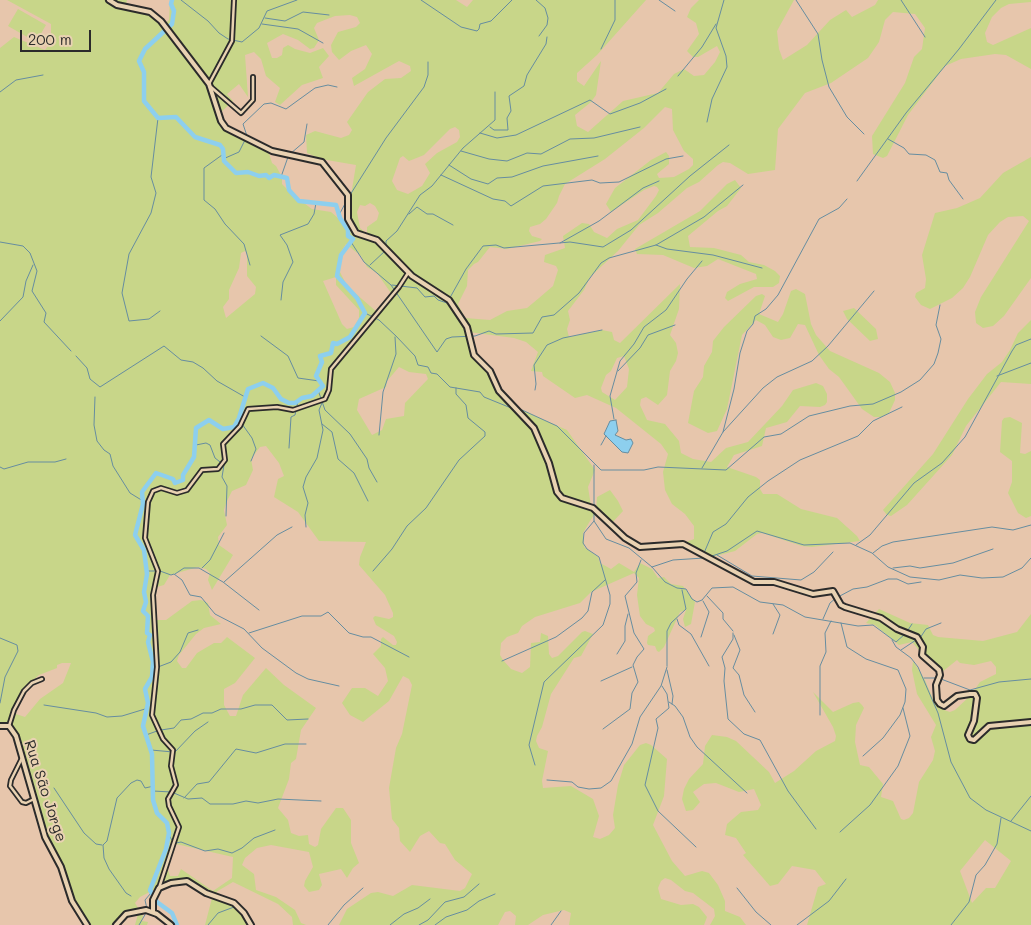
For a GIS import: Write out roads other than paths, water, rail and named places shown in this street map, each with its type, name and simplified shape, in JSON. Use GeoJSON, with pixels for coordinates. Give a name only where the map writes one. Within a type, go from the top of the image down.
{"type":"FeatureCollection","features":[{"type":"Feature","properties":{"kind":"street"},"geometry":{"type":"LineString","coordinates":[[109,0],[117,5],[150,12],[171,31],[209,85],[241,113],[252,100],[253,77]]}},
{"type":"Feature","properties":{"kind":"street"},"geometry":{"type":"LineString","coordinates":[[234,0],[232,41],[209,85],[221,121],[226,128],[272,151],[322,162],[348,195],[348,219],[356,233],[376,240],[408,273],[450,300],[467,327],[474,355],[490,371],[500,391],[534,428],[549,463],[557,492],[569,501],[593,508],[625,538],[640,547],[682,544],[754,582],[774,582],[813,594],[833,592],[841,605],[880,618],[897,629],[917,637],[924,648],[922,655],[939,670],[940,675],[936,685],[937,700],[940,704],[944,706],[957,696],[975,694],[977,698],[974,721],[968,735],[970,739],[974,740],[989,726],[1031,722]]}},
{"type":"Feature","properties":{"kind":"street"},"geometry":{"type":"LineString","coordinates":[[153,912],[153,900],[159,888],[179,828],[169,806],[168,799],[176,785],[171,766],[174,750],[163,739],[152,715],[157,667],[153,595],[158,571],[145,538],[148,502],[153,491],[161,488],[177,493],[187,490],[202,470],[218,469],[225,460],[223,444],[240,426],[248,409],[277,407],[293,410],[325,399],[329,390],[331,369],[399,287],[408,273]]}},
{"type":"Feature","properties":{"kind":"street"},"geometry":{"type":"LineString","coordinates":[[9,726],[14,710],[24,691],[32,683],[42,679]]}},
{"type":"Feature","properties":{"kind":"street","name":"Rua São Jorge"},"geometry":{"type":"LineString","coordinates":[[0,726],[9,726],[16,736],[46,837],[61,867],[72,900],[87,925]]}},
{"type":"Feature","properties":{"kind":"street"},"geometry":{"type":"LineString","coordinates":[[23,757],[10,780],[10,786],[22,802],[26,803],[34,799]]}},
{"type":"Feature","properties":{"kind":"street"},"geometry":{"type":"LineString","coordinates":[[159,888],[180,881],[191,883],[206,893],[238,906],[251,925]]}},
{"type":"Feature","properties":{"kind":"street"},"geometry":{"type":"LineString","coordinates":[[116,925],[130,912],[146,910],[153,912],[171,925]]}},
{"type":"Feature","properties":{"kind":"water"},"geometry":{"type":"Polygon","coordinates":[[[616,420],[618,431],[615,435],[626,440],[631,439],[633,443],[628,453],[622,452],[604,434],[610,421],[616,420]]]}},
{"type":"Feature","properties":{"kind":"waterway"},"geometry":{"type":"LineString","coordinates":[[172,0],[171,4],[174,11],[172,24],[145,49],[139,61],[144,72],[144,101],[158,118],[176,117],[195,137],[220,145],[223,149],[224,161],[236,173],[248,172],[259,176],[266,175],[269,178],[274,175],[287,178],[289,190],[299,201],[336,205],[340,218],[348,230],[348,236],[353,239],[341,255],[337,276],[357,298],[365,313],[350,337],[337,344],[333,343],[331,353],[320,356],[322,362],[316,376],[323,386],[312,396],[302,398],[295,403],[289,403],[281,399],[273,388],[263,383],[248,389],[239,418],[234,427],[223,429],[209,420],[196,428],[194,457],[183,475],[183,480],[175,483],[173,479],[156,473],[142,492],[143,504],[135,535],[144,550],[147,574],[144,592],[146,602],[143,611],[148,616],[147,633],[150,635],[148,642],[153,662],[152,677],[145,689],[148,703],[143,726],[152,754],[153,800],[157,813],[167,823],[169,833],[166,849],[150,890],[157,902],[172,913],[177,925]]}},
{"type":"Feature","properties":{"kind":"waterway"},"geometry":{"type":"LineString","coordinates":[[181,0],[208,21],[219,33],[228,39],[242,42],[259,28],[267,11],[297,0]]}},
{"type":"Feature","properties":{"kind":"waterway"},"geometry":{"type":"LineString","coordinates":[[421,0],[461,27],[477,31],[480,24],[491,21],[512,0]]}},
{"type":"Feature","properties":{"kind":"waterway"},"geometry":{"type":"LineString","coordinates":[[536,0],[545,8],[548,18],[547,25],[539,36]]}},
{"type":"Feature","properties":{"kind":"waterway"},"geometry":{"type":"LineString","coordinates":[[601,49],[615,20],[615,0]]}},
{"type":"Feature","properties":{"kind":"waterway"},"geometry":{"type":"LineString","coordinates":[[659,0],[675,11]]}},
{"type":"Feature","properties":{"kind":"waterway"},"geometry":{"type":"LineString","coordinates":[[707,122],[712,99],[727,67],[726,56],[716,28],[724,0]]}},
{"type":"Feature","properties":{"kind":"waterway"},"geometry":{"type":"LineString","coordinates":[[796,0],[818,34],[829,87],[847,117],[864,134]]}},
{"type":"Feature","properties":{"kind":"waterway"},"geometry":{"type":"LineString","coordinates":[[901,0],[925,37]]}},
{"type":"Feature","properties":{"kind":"waterway"},"geometry":{"type":"LineString","coordinates":[[857,181],[906,113],[959,49],[996,0]]}},
{"type":"Feature","properties":{"kind":"waterway"},"geometry":{"type":"LineString","coordinates":[[265,18],[285,21],[303,12],[329,15]]}},
{"type":"Feature","properties":{"kind":"waterway"},"geometry":{"type":"LineString","coordinates":[[262,24],[298,29],[323,43]]}},
{"type":"Feature","properties":{"kind":"waterway"},"geometry":{"type":"LineString","coordinates":[[678,76],[702,47],[716,24]]}},
{"type":"Feature","properties":{"kind":"waterway"},"geometry":{"type":"LineString","coordinates":[[490,127],[494,130],[508,130],[507,118],[511,111],[509,96],[524,86],[527,75],[546,44],[547,37]]}},
{"type":"Feature","properties":{"kind":"waterway"},"geometry":{"type":"LineString","coordinates":[[350,195],[386,138],[424,87],[428,75],[428,62]]}},
{"type":"Feature","properties":{"kind":"waterway"},"geometry":{"type":"LineString","coordinates":[[0,92],[16,80],[43,75]]}},
{"type":"Feature","properties":{"kind":"waterway"},"geometry":{"type":"LineString","coordinates":[[223,159],[239,152],[247,136],[243,124],[264,104],[271,103],[286,109],[315,88],[328,85],[337,87]]}},
{"type":"Feature","properties":{"kind":"waterway"},"geometry":{"type":"LineString","coordinates":[[480,133],[497,138],[516,135],[590,100],[610,114],[640,103],[666,89]]}},
{"type":"Feature","properties":{"kind":"waterway"},"geometry":{"type":"LineString","coordinates":[[386,247],[386,241],[397,231],[420,195],[432,186],[463,148],[495,120],[495,92]]}},
{"type":"Feature","properties":{"kind":"waterway"},"geometry":{"type":"LineString","coordinates":[[158,118],[151,177],[156,193],[151,213],[129,254],[122,293],[129,321],[149,319],[160,311]]}},
{"type":"Feature","properties":{"kind":"waterway"},"geometry":{"type":"LineString","coordinates":[[290,154],[304,142],[307,124]]}},
{"type":"Feature","properties":{"kind":"waterway"},"geometry":{"type":"LineString","coordinates":[[461,151],[489,159],[507,161],[527,153],[541,154],[570,139],[594,138],[640,127]]}},
{"type":"Feature","properties":{"kind":"waterway"},"geometry":{"type":"LineString","coordinates":[[888,139],[904,148],[909,154],[926,155],[935,160],[940,172],[947,173],[949,180],[963,199]]}},
{"type":"Feature","properties":{"kind":"waterway"},"geometry":{"type":"LineString","coordinates":[[392,285],[417,288],[425,297],[434,296],[438,300],[447,303],[466,269],[483,246],[496,245],[504,248],[570,242],[603,247],[631,230],[690,176],[729,145]]}},
{"type":"Feature","properties":{"kind":"waterway"},"geometry":{"type":"LineString","coordinates":[[222,155],[204,168],[204,200],[215,209],[225,224],[244,244],[250,265]]}},
{"type":"Feature","properties":{"kind":"waterway"},"geometry":{"type":"LineString","coordinates":[[449,165],[471,179],[488,184],[497,178],[512,177],[543,166],[598,156]]}},
{"type":"Feature","properties":{"kind":"waterway"},"geometry":{"type":"LineString","coordinates":[[441,175],[493,199],[505,201],[511,206],[543,186],[592,180],[600,183],[619,182],[666,159],[683,156]]}},
{"type":"Feature","properties":{"kind":"waterway"},"geometry":{"type":"LineString","coordinates":[[281,177],[288,157]]}},
{"type":"Feature","properties":{"kind":"waterway"},"geometry":{"type":"LineString","coordinates":[[560,243],[599,221],[643,188],[659,181]]}},
{"type":"Feature","properties":{"kind":"waterway"},"geometry":{"type":"LineString","coordinates":[[351,242],[364,262],[391,285],[437,352],[446,339],[452,337],[475,336],[489,331],[496,334],[533,333],[542,317],[554,315],[579,293],[601,263],[609,258],[656,245],[704,217],[743,185]]}},
{"type":"Feature","properties":{"kind":"waterway"},"geometry":{"type":"LineString","coordinates":[[723,432],[734,389],[740,353],[747,331],[753,324],[755,316],[766,309],[778,295],[819,219],[839,208],[847,199]]}},
{"type":"Feature","properties":{"kind":"waterway"},"geometry":{"type":"LineString","coordinates":[[339,215],[347,200]]}},
{"type":"Feature","properties":{"kind":"waterway"},"geometry":{"type":"LineString","coordinates":[[281,300],[283,282],[293,262],[287,245],[280,235],[308,224],[314,214],[316,203]]}},
{"type":"Feature","properties":{"kind":"waterway"},"geometry":{"type":"LineString","coordinates":[[409,214],[417,207],[427,214],[433,214],[453,225]]}},
{"type":"Feature","properties":{"kind":"waterway"},"geometry":{"type":"LineString","coordinates":[[0,242],[23,246],[30,253],[37,271],[32,291],[46,313],[44,322],[71,351]]}},
{"type":"Feature","properties":{"kind":"waterway"},"geometry":{"type":"LineString","coordinates":[[656,245],[667,249],[713,255],[762,268]]}},
{"type":"Feature","properties":{"kind":"waterway"},"geometry":{"type":"LineString","coordinates":[[370,265],[385,251]]}},
{"type":"Feature","properties":{"kind":"waterway"},"geometry":{"type":"LineString","coordinates":[[614,419],[610,396],[620,361],[634,344],[644,327],[666,310],[702,261]]}},
{"type":"Feature","properties":{"kind":"waterway"},"geometry":{"type":"LineString","coordinates":[[0,321],[23,297],[26,281],[33,265]]}},
{"type":"Feature","properties":{"kind":"waterway"},"geometry":{"type":"LineString","coordinates":[[702,468],[723,432],[763,388],[777,377],[812,361],[828,346],[874,291]]}},
{"type":"Feature","properties":{"kind":"waterway"},"geometry":{"type":"LineString","coordinates":[[522,410],[557,426],[601,470],[644,470],[658,467],[726,470],[764,437],[781,434],[809,416],[850,406],[873,404],[901,392],[920,380],[934,364],[938,353],[941,339],[936,325],[940,305]]}},
{"type":"Feature","properties":{"kind":"waterway"},"geometry":{"type":"LineString","coordinates":[[365,313],[379,320],[396,336],[415,356],[418,365],[428,367],[431,373],[437,374],[450,387],[480,392],[484,397],[516,410]]}},
{"type":"Feature","properties":{"kind":"waterway"},"geometry":{"type":"LineString","coordinates":[[618,371],[640,348],[648,335],[675,325]]}},
{"type":"Feature","properties":{"kind":"waterway"},"geometry":{"type":"LineString","coordinates":[[535,390],[534,365],[547,345],[563,338],[602,330]]}},
{"type":"Feature","properties":{"kind":"waterway"},"geometry":{"type":"LineString","coordinates":[[261,336],[288,356],[298,378],[319,381]]}},
{"type":"Feature","properties":{"kind":"waterway"},"geometry":{"type":"LineString","coordinates":[[379,435],[383,392],[396,354],[395,337]]}},
{"type":"Feature","properties":{"kind":"waterway"},"geometry":{"type":"LineString","coordinates":[[856,545],[870,535],[914,483],[942,463],[965,437],[1016,345],[1031,339]]}},
{"type":"Feature","properties":{"kind":"waterway"},"geometry":{"type":"LineString","coordinates":[[76,356],[87,368],[90,379],[100,387],[164,346],[181,360],[193,362],[203,368],[217,381],[245,397]]}},
{"type":"Feature","properties":{"kind":"waterway"},"geometry":{"type":"LineString","coordinates":[[997,376],[1031,363]]}},
{"type":"Feature","properties":{"kind":"waterway"},"geometry":{"type":"LineString","coordinates":[[373,571],[392,549],[407,526],[426,508],[459,460],[485,436],[485,432],[468,418],[466,405],[456,394],[456,388]]}},
{"type":"Feature","properties":{"kind":"waterway"},"geometry":{"type":"LineString","coordinates":[[318,390],[325,410],[350,434],[367,459],[369,468],[377,482]]}},
{"type":"Feature","properties":{"kind":"waterway"},"geometry":{"type":"LineString","coordinates":[[95,397],[94,425],[97,441],[110,454],[113,466],[130,493],[143,501]]}},
{"type":"Feature","properties":{"kind":"waterway"},"geometry":{"type":"LineString","coordinates":[[289,448],[291,417],[295,415],[298,401]]}},
{"type":"Feature","properties":{"kind":"waterway"},"geometry":{"type":"LineString","coordinates":[[306,527],[305,515],[308,503],[303,487],[306,477],[317,458],[323,430],[319,410],[322,403]]}},
{"type":"Feature","properties":{"kind":"waterway"},"geometry":{"type":"LineString","coordinates":[[704,553],[713,532],[726,524],[748,497],[768,481],[800,460],[858,436],[873,421],[902,407]]}},
{"type":"Feature","properties":{"kind":"waterway"},"geometry":{"type":"LineString","coordinates":[[236,424],[242,424],[252,438],[256,449],[251,461]]}},
{"type":"Feature","properties":{"kind":"waterway"},"geometry":{"type":"LineString","coordinates":[[322,424],[332,432],[338,459],[354,473],[368,501]]}},
{"type":"Feature","properties":{"kind":"waterway"},"geometry":{"type":"LineString","coordinates":[[601,445],[606,436]]}},
{"type":"Feature","properties":{"kind":"waterway"},"geometry":{"type":"LineString","coordinates":[[196,445],[206,443],[210,445],[215,458],[224,465],[222,477],[227,486],[226,516]]}},
{"type":"Feature","properties":{"kind":"waterway"},"geometry":{"type":"LineString","coordinates":[[0,467],[4,469],[28,462],[55,462],[66,459]]}},
{"type":"Feature","properties":{"kind":"waterway"},"geometry":{"type":"LineString","coordinates":[[594,465],[594,506]]}},
{"type":"Feature","properties":{"kind":"waterway"},"geometry":{"type":"LineString","coordinates":[[594,510],[594,521],[606,539],[629,548],[652,567],[665,582],[677,588],[686,589],[692,599],[697,602],[702,600],[712,588],[733,587],[760,602],[783,605],[805,617],[858,626],[873,625],[896,642],[905,634]]}},
{"type":"Feature","properties":{"kind":"waterway"},"geometry":{"type":"LineString","coordinates":[[535,765],[529,745],[544,682],[603,625],[610,604],[610,595],[599,557],[587,549],[583,543],[584,533],[594,521]]}},
{"type":"Feature","properties":{"kind":"waterway"},"geometry":{"type":"LineString","coordinates":[[873,553],[882,546],[893,542],[992,527],[1013,530],[1031,525]]}},
{"type":"Feature","properties":{"kind":"waterway"},"geometry":{"type":"LineString","coordinates":[[224,582],[277,535],[292,527]]}},
{"type":"Feature","properties":{"kind":"waterway"},"geometry":{"type":"LineString","coordinates":[[709,557],[727,551],[757,531],[804,545],[850,543],[872,553],[888,567],[910,577],[939,580],[960,575],[982,578],[1003,577],[1022,568],[1031,558]]}},
{"type":"Feature","properties":{"kind":"waterway"},"geometry":{"type":"LineString","coordinates":[[202,568],[210,560],[224,533]]}},
{"type":"Feature","properties":{"kind":"waterway"},"geometry":{"type":"LineString","coordinates":[[893,568],[910,566],[920,568],[953,563],[993,549]]}},
{"type":"Feature","properties":{"kind":"waterway"},"geometry":{"type":"LineString","coordinates":[[717,555],[752,576],[801,580],[814,572],[833,552]]}},
{"type":"Feature","properties":{"kind":"waterway"},"geometry":{"type":"LineString","coordinates":[[652,567],[673,560],[704,558]]}},
{"type":"Feature","properties":{"kind":"waterway"},"geometry":{"type":"LineString","coordinates":[[603,729],[630,709],[632,693],[638,682],[633,665],[644,649],[634,633],[625,596],[637,582],[636,573],[641,560]]}},
{"type":"Feature","properties":{"kind":"waterway"},"geometry":{"type":"LineString","coordinates":[[175,574],[184,568],[199,568],[223,582],[259,610]]}},
{"type":"Feature","properties":{"kind":"waterway"},"geometry":{"type":"LineString","coordinates":[[147,571],[157,571]]}},
{"type":"Feature","properties":{"kind":"waterway"},"geometry":{"type":"LineString","coordinates":[[160,571],[171,575],[174,574],[182,580],[190,595],[201,597],[215,614],[244,629],[262,648],[296,673],[308,679],[339,686]]}},
{"type":"Feature","properties":{"kind":"waterway"},"geometry":{"type":"LineString","coordinates":[[838,597],[853,589],[867,587],[888,579],[897,579],[908,584],[921,582]]}},
{"type":"Feature","properties":{"kind":"waterway"},"geometry":{"type":"LineString","coordinates":[[502,661],[556,637],[582,618],[588,611],[592,592],[605,580]]}},
{"type":"Feature","properties":{"kind":"waterway"},"geometry":{"type":"LineString","coordinates":[[667,666],[667,631],[671,623],[686,609],[682,590]]}},
{"type":"Feature","properties":{"kind":"waterway"},"geometry":{"type":"LineString","coordinates":[[707,596],[723,613],[723,619],[733,631]]}},
{"type":"Feature","properties":{"kind":"waterway"},"geometry":{"type":"LineString","coordinates":[[823,619],[830,603],[836,598]]}},
{"type":"Feature","properties":{"kind":"waterway"},"geometry":{"type":"LineString","coordinates":[[701,637],[709,612],[703,601]]}},
{"type":"Feature","properties":{"kind":"waterway"},"geometry":{"type":"LineString","coordinates":[[773,604],[780,615],[773,634]]}},
{"type":"Feature","properties":{"kind":"waterway"},"geometry":{"type":"LineString","coordinates":[[249,633],[302,616],[321,616],[328,612],[349,633],[371,637],[409,657]]}},
{"type":"Feature","properties":{"kind":"waterway"},"geometry":{"type":"LineString","coordinates":[[617,654],[625,641],[625,626],[628,614]]}},
{"type":"Feature","properties":{"kind":"waterway"},"geometry":{"type":"LineString","coordinates":[[677,619],[679,625],[691,634],[709,666]]}},
{"type":"Feature","properties":{"kind":"waterway"},"geometry":{"type":"LineString","coordinates":[[820,715],[820,666],[826,652],[825,633],[831,621]]}},
{"type":"Feature","properties":{"kind":"waterway"},"geometry":{"type":"LineString","coordinates":[[841,623],[847,647],[866,659],[898,670],[906,689],[905,702],[900,715],[883,738],[863,756]]}},
{"type":"Feature","properties":{"kind":"waterway"},"geometry":{"type":"LineString","coordinates":[[920,638],[926,629],[941,623]]}},
{"type":"Feature","properties":{"kind":"waterway"},"geometry":{"type":"LineString","coordinates":[[908,630],[912,624]]}},
{"type":"Feature","properties":{"kind":"waterway"},"geometry":{"type":"LineString","coordinates":[[158,667],[171,662],[180,652],[188,633],[198,630]]}},
{"type":"Feature","properties":{"kind":"waterway"},"geometry":{"type":"LineString","coordinates":[[733,633],[733,639],[722,657],[725,668],[724,681],[728,719],[744,734],[760,740],[788,791],[816,829]]}},
{"type":"Feature","properties":{"kind":"waterway"},"geometry":{"type":"LineString","coordinates":[[734,635],[740,650],[733,668],[739,675],[744,695],[755,712]]}},
{"type":"Feature","properties":{"kind":"waterway"},"geometry":{"type":"LineString","coordinates":[[0,638],[17,645],[18,651],[5,677],[0,703]]}},
{"type":"Feature","properties":{"kind":"waterway"},"geometry":{"type":"LineString","coordinates":[[892,640],[896,647],[911,658],[918,667],[938,713],[951,762],[970,798],[986,810],[1031,831]]}},
{"type":"Feature","properties":{"kind":"waterway"},"geometry":{"type":"LineString","coordinates":[[901,650],[916,640]]}},
{"type":"Feature","properties":{"kind":"waterway"},"geometry":{"type":"LineString","coordinates":[[601,681],[632,667]]}},
{"type":"Feature","properties":{"kind":"waterway"},"geometry":{"type":"LineString","coordinates":[[547,780],[572,782],[578,787],[589,789],[601,788],[611,781],[632,744],[640,717],[661,686],[667,667]]}},
{"type":"Feature","properties":{"kind":"waterway"},"geometry":{"type":"LineString","coordinates":[[667,670],[673,696],[672,704]]}},
{"type":"Feature","properties":{"kind":"waterway"},"geometry":{"type":"LineString","coordinates":[[924,678],[937,678]]}},
{"type":"Feature","properties":{"kind":"waterway"},"geometry":{"type":"LineString","coordinates":[[941,679],[970,690],[999,682],[1031,679]]}},
{"type":"Feature","properties":{"kind":"waterway"},"geometry":{"type":"LineString","coordinates":[[662,686],[667,694],[669,708],[656,719],[658,728],[645,785],[658,811],[696,847]]}},
{"type":"Feature","properties":{"kind":"waterway"},"geometry":{"type":"LineString","coordinates":[[669,702],[675,706],[683,717],[690,737],[697,747],[747,793]]}},
{"type":"Feature","properties":{"kind":"waterway"},"geometry":{"type":"LineString","coordinates":[[44,705],[96,713],[107,717],[122,716],[145,709]]}},
{"type":"Feature","properties":{"kind":"waterway"},"geometry":{"type":"LineString","coordinates":[[161,730],[174,728],[181,720],[191,719],[203,713],[212,713],[221,709],[241,709],[255,705],[272,705],[287,720],[308,719]]}},
{"type":"Feature","properties":{"kind":"waterway"},"geometry":{"type":"LineString","coordinates":[[840,832],[870,805],[898,766],[910,736],[903,708]]}},
{"type":"Feature","properties":{"kind":"waterway"},"geometry":{"type":"LineString","coordinates":[[175,752],[195,731],[208,722]]}},
{"type":"Feature","properties":{"kind":"waterway"},"geometry":{"type":"LineString","coordinates":[[146,735],[157,731]]}},
{"type":"Feature","properties":{"kind":"waterway"},"geometry":{"type":"LineString","coordinates":[[184,798],[197,784],[209,782],[236,749],[256,753],[285,744],[306,744]]}},
{"type":"Feature","properties":{"kind":"waterway"},"geometry":{"type":"LineString","coordinates":[[151,750],[173,752]]}},
{"type":"Feature","properties":{"kind":"waterway"},"geometry":{"type":"LineString","coordinates":[[131,896],[126,893],[109,869],[104,858],[103,845],[107,841],[117,798],[131,783],[137,780],[141,781],[145,788],[154,786]]}},
{"type":"Feature","properties":{"kind":"waterway"},"geometry":{"type":"LineString","coordinates":[[54,788],[84,833],[96,844],[102,845]]}},
{"type":"Feature","properties":{"kind":"waterway"},"geometry":{"type":"LineString","coordinates":[[153,791],[171,792]]}},
{"type":"Feature","properties":{"kind":"waterway"},"geometry":{"type":"LineString","coordinates":[[174,793],[188,799],[202,798],[210,804],[233,804],[246,801],[258,803],[278,799],[321,801]]}},
{"type":"Feature","properties":{"kind":"waterway"},"geometry":{"type":"LineString","coordinates":[[1011,821],[1031,796]]}},
{"type":"Feature","properties":{"kind":"waterway"},"geometry":{"type":"LineString","coordinates":[[951,925],[969,902],[976,875],[985,865],[997,844],[1001,818]]}},
{"type":"Feature","properties":{"kind":"waterway"},"geometry":{"type":"LineString","coordinates":[[176,843],[181,842],[205,851],[218,849],[232,853],[242,848],[254,838],[275,830]]}},
{"type":"Feature","properties":{"kind":"waterway"},"geometry":{"type":"LineString","coordinates":[[169,835],[173,842]]}},
{"type":"Feature","properties":{"kind":"waterway"},"geometry":{"type":"LineString","coordinates":[[797,925],[829,901],[846,879]]}},
{"type":"Feature","properties":{"kind":"waterway"},"geometry":{"type":"LineString","coordinates":[[419,925],[428,920],[445,902],[464,897],[479,884]]}},
{"type":"Feature","properties":{"kind":"waterway"},"geometry":{"type":"LineString","coordinates":[[328,925],[344,905],[363,888]]}},
{"type":"Feature","properties":{"kind":"waterway"},"geometry":{"type":"LineString","coordinates":[[737,888],[756,912],[771,925]]}},
{"type":"Feature","properties":{"kind":"waterway"},"geometry":{"type":"LineString","coordinates":[[147,909],[145,900],[151,893]]}},
{"type":"Feature","properties":{"kind":"waterway"},"geometry":{"type":"LineString","coordinates":[[435,925],[446,917],[467,910],[479,901],[495,894]]}},
{"type":"Feature","properties":{"kind":"waterway"},"geometry":{"type":"LineString","coordinates":[[390,925],[404,914],[418,908],[430,899]]}},
{"type":"Feature","properties":{"kind":"waterway"},"geometry":{"type":"LineString","coordinates":[[208,925],[218,913],[234,907]]}},
{"type":"Feature","properties":{"kind":"waterway"},"geometry":{"type":"LineString","coordinates":[[551,925],[561,911]]}},
{"type":"Feature","properties":{"kind":"waterway"},"geometry":{"type":"LineString","coordinates":[[139,925],[146,913]]}}]}
